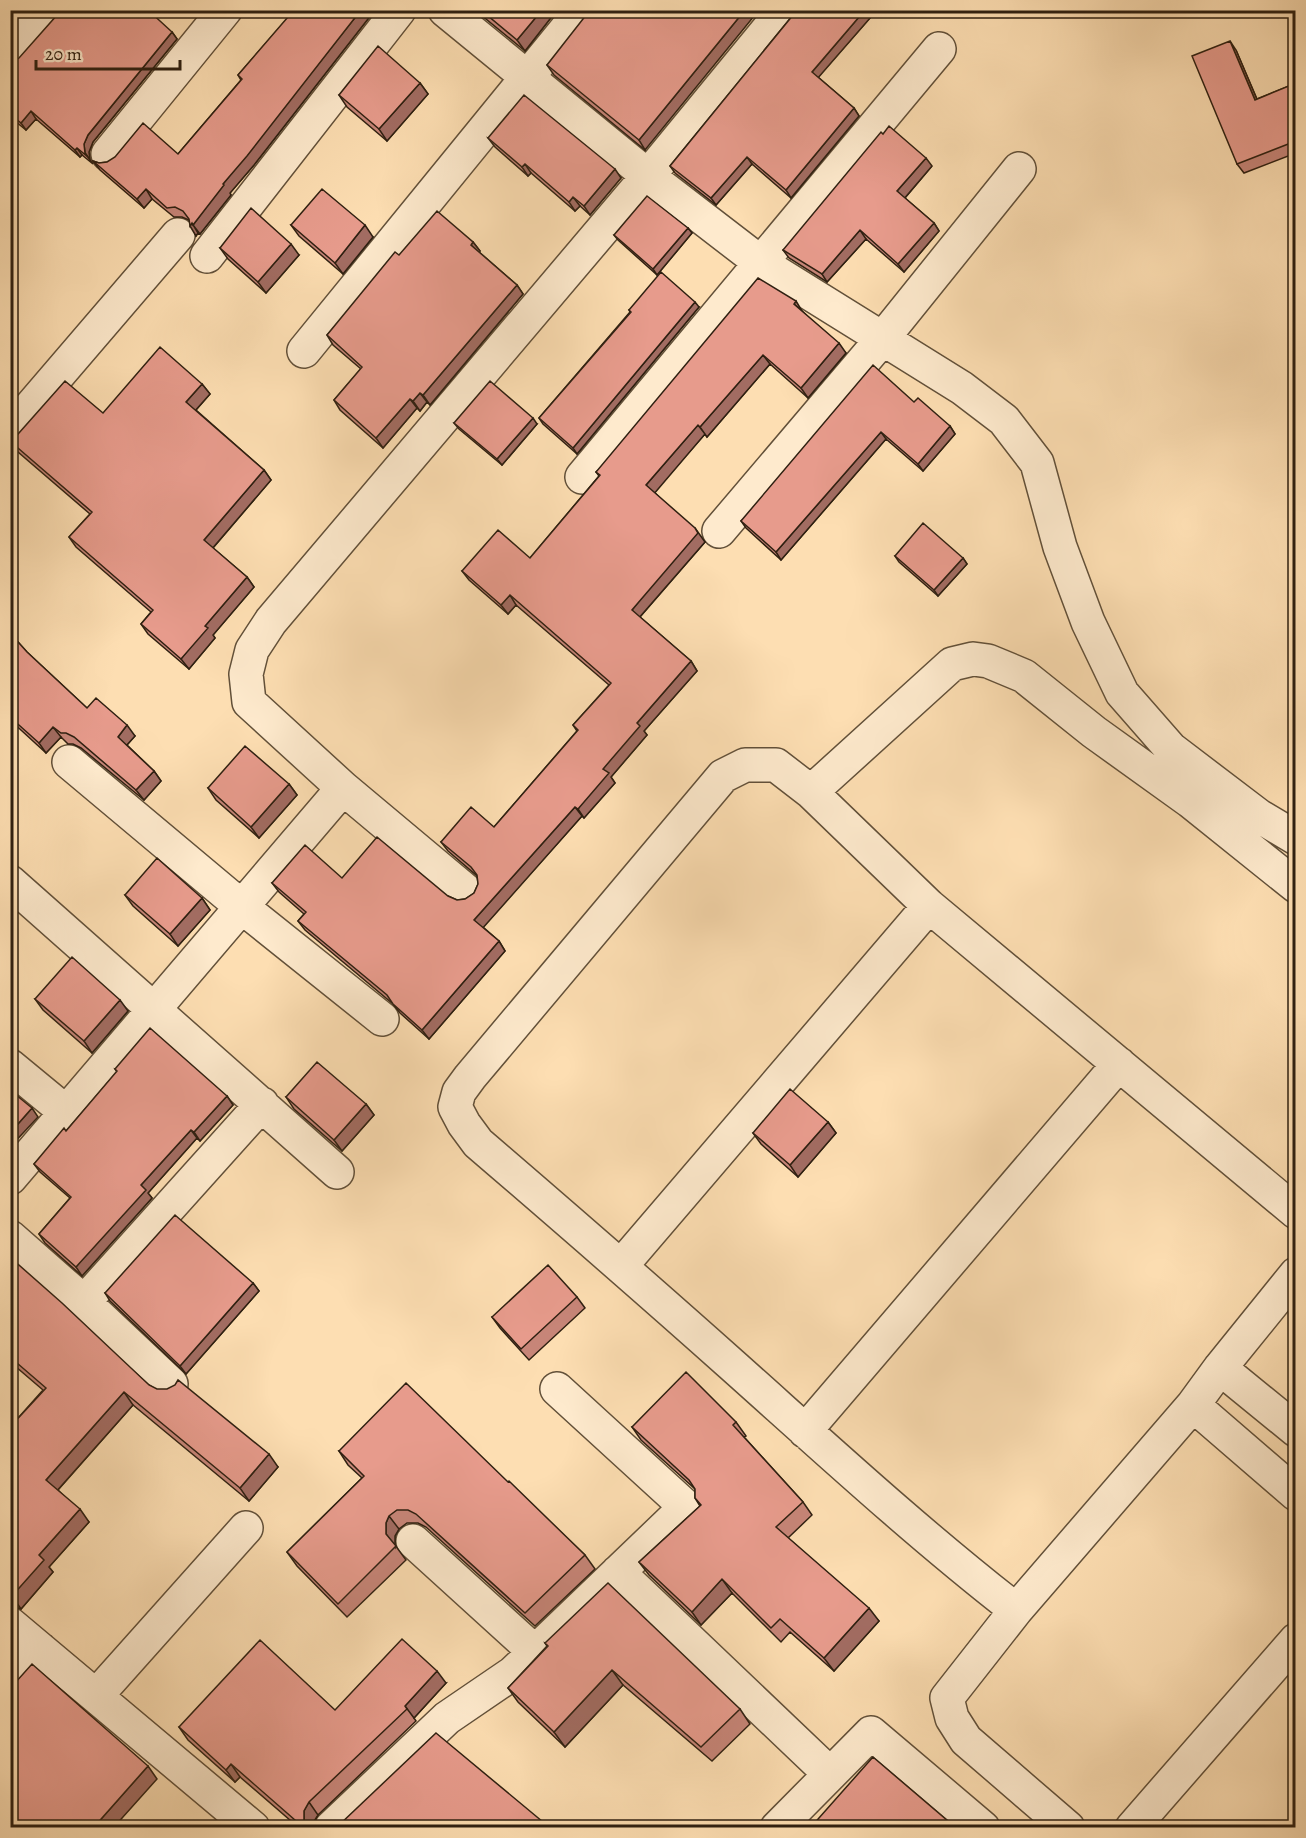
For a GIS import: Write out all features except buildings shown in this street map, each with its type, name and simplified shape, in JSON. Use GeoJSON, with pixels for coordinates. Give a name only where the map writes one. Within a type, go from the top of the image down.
{"type":"FeatureCollection","features":[{"type":"Feature","properties":{"kind":"street"},"geometry":{"type":"LineString","coordinates":[[10,53],[48,10]]}},
{"type":"Feature","properties":{"kind":"street"},"geometry":{"type":"LineString","coordinates":[[108,154],[225,10]]}},
{"type":"Feature","properties":{"kind":"street"},"geometry":{"type":"LineString","coordinates":[[207,256],[399,10]]}},
{"type":"Feature","properties":{"kind":"street"},"geometry":{"type":"LineString","coordinates":[[445,10],[648,176],[761,263],[962,388],[1004,420],[1037,463],[1060,547],[1088,622],[1122,693],[1171,749],[1259,816],[1296,838]]}},
{"type":"Feature","properties":{"kind":"street"},"geometry":{"type":"LineString","coordinates":[[304,351],[582,10]]}},
{"type":"Feature","properties":{"kind":"street"},"geometry":{"type":"LineString","coordinates":[[466,891],[343,788],[249,702],[246,674],[252,650],[272,621],[648,176],[784,10]]}},
{"type":"Feature","properties":{"kind":"street"},"geometry":{"type":"LineString","coordinates":[[582,477],[939,49]]}},
{"type":"Feature","properties":{"kind":"street"},"geometry":{"type":"LineString","coordinates":[[719,531],[883,338],[1019,169]]}},
{"type":"Feature","properties":{"kind":"street"},"geometry":{"type":"LineString","coordinates":[[10,431],[178,235]]}},
{"type":"Feature","properties":{"kind":"street"},"geometry":{"type":"LineString","coordinates":[[811,792],[952,664],[973,659],[988,661],[1024,676],[1094,732],[1190,801],[1296,886]]}},
{"type":"Feature","properties":{"kind":"street"},"geometry":{"type":"LineString","coordinates":[[69,762],[242,907],[382,1019]]}},
{"type":"Feature","properties":{"kind":"street"},"geometry":{"type":"LineString","coordinates":[[1016,1610],[967,1572],[621,1266],[478,1143],[455,1107],[459,1092],[723,776],[745,765],[776,765],[811,792],[928,906],[1296,1212]]}},
{"type":"Feature","properties":{"kind":"street"},"geometry":{"type":"LineString","coordinates":[[10,1178],[343,788]]}},
{"type":"Feature","properties":{"kind":"street"},"geometry":{"type":"LineString","coordinates":[[10,882],[337,1172]]}},
{"type":"Feature","properties":{"kind":"street"},"geometry":{"type":"LineString","coordinates":[[621,1266],[928,906]]}},
{"type":"Feature","properties":{"kind":"street"},"geometry":{"type":"LineString","coordinates":[[806,1431],[1119,1064]]}},
{"type":"Feature","properties":{"kind":"street"},"geometry":{"type":"LineString","coordinates":[[10,1066],[67,1113]]}},
{"type":"Feature","properties":{"kind":"street"},"geometry":{"type":"LineString","coordinates":[[84,1302],[262,1104]]}},
{"type":"Feature","properties":{"kind":"street"},"geometry":{"type":"LineString","coordinates":[[10,1237],[84,1302],[171,1384]]}},
{"type":"Feature","properties":{"kind":"street"},"geometry":{"type":"LineString","coordinates":[[1068,1827],[966,1740],[952,1718],[947,1698],[1016,1610],[1193,1405],[1220,1368],[1296,1275]]}},
{"type":"Feature","properties":{"kind":"street"},"geometry":{"type":"LineString","coordinates":[[1220,1368],[1296,1430]]}},
{"type":"Feature","properties":{"kind":"street"},"geometry":{"type":"LineString","coordinates":[[331,1827],[447,1718],[513,1673],[686,1507],[557,1389]]}},
{"type":"Feature","properties":{"kind":"street"},"geometry":{"type":"LineString","coordinates":[[1193,1405],[1296,1494]]}},
{"type":"Feature","properties":{"kind":"street"},"geometry":{"type":"LineString","coordinates":[[96,1696],[246,1528]]}},
{"type":"Feature","properties":{"kind":"street"},"geometry":{"type":"LineString","coordinates":[[413,1541],[535,1652]]}},
{"type":"Feature","properties":{"kind":"street"},"geometry":{"type":"LineString","coordinates":[[618,1572],[830,1774]]}},
{"type":"Feature","properties":{"kind":"street"},"geometry":{"type":"LineString","coordinates":[[10,1624],[253,1827]]}},
{"type":"Feature","properties":{"kind":"street"},"geometry":{"type":"LineString","coordinates":[[1131,1827],[1296,1640]]}},
{"type":"Feature","properties":{"kind":"street"},"geometry":{"type":"LineString","coordinates":[[10,1684],[40,1649]]}},
{"type":"Feature","properties":{"kind":"street"},"geometry":{"type":"LineString","coordinates":[[777,1827],[871,1733],[982,1827]]}}]}
